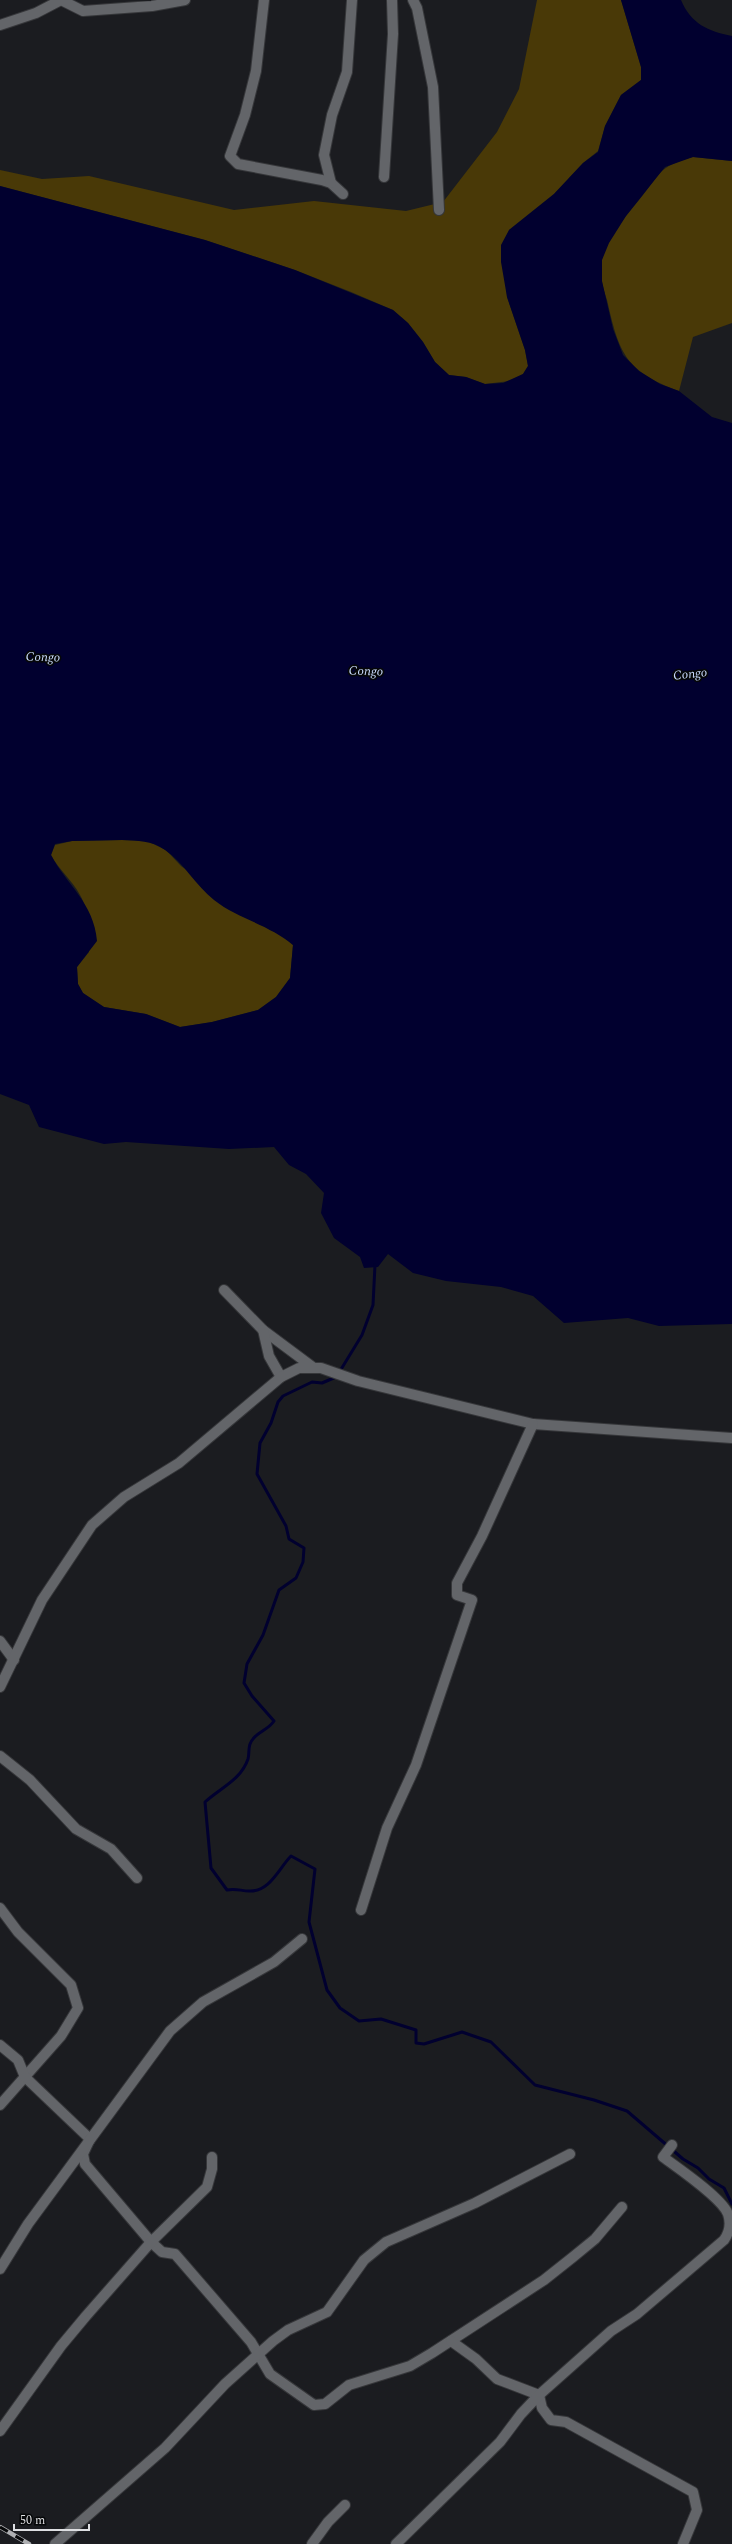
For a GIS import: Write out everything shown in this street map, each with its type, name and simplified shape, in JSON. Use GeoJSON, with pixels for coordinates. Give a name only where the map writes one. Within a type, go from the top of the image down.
{"type":"FeatureCollection","features":[{"type":"Feature","properties":{"kind":"street"},"geometry":{"type":"LineString","coordinates":[[0,25],[36,14],[61,0],[83,11],[185,0]]}},
{"type":"Feature","properties":{"kind":"street"},"geometry":{"type":"LineString","coordinates":[[264,0],[256,71],[245,115],[230,156],[238,164],[332,183]]}},
{"type":"Feature","properties":{"kind":"street"},"geometry":{"type":"LineString","coordinates":[[343,194],[332,183],[324,155],[332,115],[347,72],[352,0]]}},
{"type":"Feature","properties":{"kind":"street"},"geometry":{"type":"LineString","coordinates":[[384,177],[393,34],[392,0]]}},
{"type":"Feature","properties":{"kind":"street"},"geometry":{"type":"LineString","coordinates":[[413,0],[417,8],[433,87],[439,210]]}},
{"type":"Feature","properties":{"kind":"street"},"geometry":{"type":"LineString","coordinates":[[224,1290],[263,1330],[314,1368]]}},
{"type":"Feature","properties":{"kind":"street"},"geometry":{"type":"LineString","coordinates":[[263,1330],[269,1356],[281,1377]]}},
{"type":"Feature","properties":{"kind":"street"},"geometry":{"type":"LineString","coordinates":[[0,1687],[42,1600],[92,1525],[124,1497],[179,1463],[281,1377],[299,1368],[314,1368],[338,1373],[358,1381],[533,1424],[732,1438]]}},
{"type":"Feature","properties":{"kind":"street"},"geometry":{"type":"LineString","coordinates":[[362,1910],[388,1828],[416,1765],[472,1600],[457,1594],[457,1583],[482,1536],[533,1424]]}},
{"type":"Feature","properties":{"kind":"street"},"geometry":{"type":"LineString","coordinates":[[0,1641],[14,1660]]}},
{"type":"Feature","properties":{"kind":"street"},"geometry":{"type":"LineString","coordinates":[[0,1756],[30,1780],[76,1829],[111,1849],[137,1878]]}},
{"type":"Feature","properties":{"kind":"street"},"geometry":{"type":"LineString","coordinates":[[0,1908],[18,1932],[71,1985],[78,2008],[61,2036],[0,2106]]}},
{"type":"Feature","properties":{"kind":"street"},"geometry":{"type":"LineString","coordinates":[[0,2269],[18,2238],[170,2031],[203,2002],[274,1962],[302,1939]]}},
{"type":"Feature","properties":{"kind":"street"},"geometry":{"type":"LineString","coordinates":[[0,2045],[18,2060],[25,2077],[90,2139]]}},
{"type":"Feature","properties":{"kind":"street"},"geometry":{"type":"LineString","coordinates":[[90,2139],[84,2154],[85,2164],[150,2242],[162,2252],[175,2254],[239,2326],[270,2374],[308,2402],[318,2406],[325,2404],[349,2385],[410,2366],[451,2341],[544,2280],[595,2240],[622,2207]]}},
{"type":"Feature","properties":{"kind":"street"},"geometry":{"type":"LineString","coordinates":[[396,2544],[500,2442],[521,2414],[539,2395],[611,2331],[637,2314],[697,2264],[724,2240],[729,2233],[728,2213],[711,2194],[663,2157],[672,2145]]}},
{"type":"Feature","properties":{"kind":"street"},"geometry":{"type":"LineString","coordinates":[[55,2544],[165,2448],[225,2384],[258,2355],[288,2330],[327,2312],[364,2260],[386,2242],[475,2203],[570,2154]]}},
{"type":"Feature","properties":{"kind":"street"},"geometry":{"type":"LineString","coordinates":[[0,2431],[61,2346],[150,2242],[207,2187],[212,2169],[212,2157]]}},
{"type":"Feature","properties":{"kind":"street"},"geometry":{"type":"LineString","coordinates":[[451,2341],[476,2359],[497,2379],[539,2395]]}},
{"type":"Feature","properties":{"kind":"street"},"geometry":{"type":"LineString","coordinates":[[539,2395],[542,2408],[551,2420],[566,2422],[693,2492],[697,2510],[684,2544]]}},
{"type":"Feature","properties":{"kind":"street"},"geometry":{"type":"LineString","coordinates":[[312,2544],[328,2522],[345,2505]]}},
{"type":"Feature","properties":{"kind":"shaded area"},"geometry":{"type":"Polygon","coordinates":[[[537,0],[621,0],[641,67],[641,80],[621,95],[605,126],[598,151],[583,163],[554,194],[509,230],[506,282],[507,297],[525,350],[528,366],[523,374],[510,381],[485,384],[466,377],[449,375],[435,362],[423,342],[408,323],[393,310],[295,270],[205,240],[0,186],[0,170],[42,179],[89,176],[234,210],[314,201],[406,211],[443,202],[497,132],[519,89],[537,0]]]}},
{"type":"Feature","properties":{"kind":"shaded area"},"geometry":{"type":"Polygon","coordinates":[[[693,157],[732,161],[732,323],[693,337],[679,391],[661,384],[647,376],[627,358],[621,347],[611,318],[601,275],[601,264],[608,243],[613,235],[656,177],[672,164],[693,157]]]}},
{"type":"Feature","properties":{"kind":"shaded area"},"geometry":{"type":"Polygon","coordinates":[[[72,841],[147,841],[166,850],[181,866],[270,930],[282,935],[293,945],[290,978],[276,997],[258,1010],[212,1022],[180,1027],[146,1014],[104,1007],[83,993],[78,984],[77,967],[89,952],[87,915],[77,890],[51,855],[55,845],[72,841]]]}},
{"type":"Feature","properties":{"kind":"water","name":"Congo"},"geometry":{"type":"Polygon","coordinates":[[[621,0],[681,0],[695,21],[715,32],[732,36],[732,161],[693,157],[665,167],[626,216],[609,243],[602,260],[602,281],[613,329],[623,355],[639,371],[660,384],[679,391],[712,417],[732,423],[732,1324],[659,1326],[628,1318],[564,1323],[533,1296],[501,1287],[446,1281],[413,1273],[388,1254],[378,1267],[364,1268],[360,1257],[334,1238],[321,1213],[324,1193],[306,1174],[289,1165],[274,1147],[229,1149],[126,1142],[104,1144],[39,1127],[29,1105],[0,1094],[0,186],[205,240],[295,270],[393,310],[408,323],[423,342],[435,362],[449,375],[466,377],[485,384],[503,383],[523,374],[528,366],[525,350],[507,297],[501,262],[501,245],[509,230],[554,194],[583,163],[598,152],[605,126],[621,95],[641,80],[641,67],[621,0]],[[122,840],[72,841],[55,844],[51,855],[85,905],[95,928],[97,941],[77,967],[78,984],[83,993],[104,1007],[146,1014],[180,1027],[212,1022],[258,1010],[276,997],[290,978],[293,945],[274,932],[223,907],[201,888],[178,861],[165,850],[155,844],[122,840]]]}},
{"type":"Feature","properties":{"kind":"waterway"},"geometry":{"type":"LineString","coordinates":[[340,1371],[362,1335],[373,1305],[375,1265]]}},
{"type":"Feature","properties":{"kind":"waterway"},"geometry":{"type":"LineString","coordinates":[[336,1377],[322,1383],[312,1382],[283,1396],[278,1402],[271,1423],[260,1443],[257,1474],[286,1526],[289,1539],[304,1548],[303,1562],[296,1578],[279,1590],[263,1635],[247,1664],[244,1683],[252,1696],[274,1721],[251,1741],[248,1759],[240,1773],[230,1783],[205,1802],[211,1868],[227,1890],[233,1889],[249,1891],[263,1888],[268,1884],[291,1856],[315,1869],[309,1922],[327,1990],[340,2008],[359,2021],[381,2019],[416,2030],[416,2043],[424,2044],[462,2032],[491,2042],[535,2085],[594,2100],[627,2111],[683,2159],[698,2168],[709,2179],[724,2188],[732,2204]]}},
{"type":"Feature","properties":{"kind":"railway"},"geometry":{"type":"LineString","coordinates":[[0,2527],[29,2544]]}}]}
